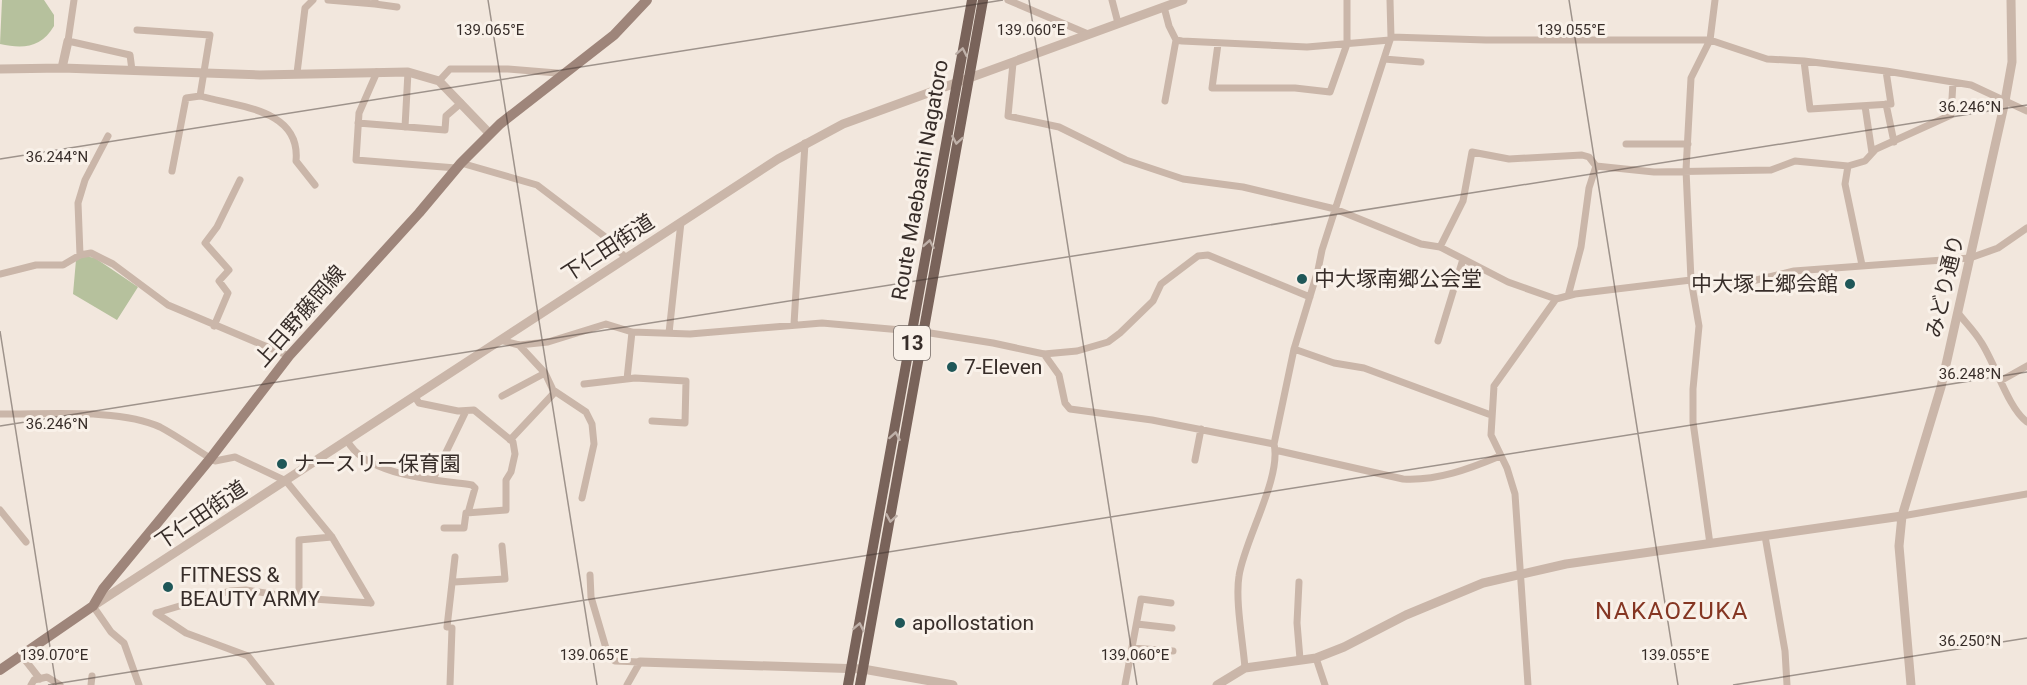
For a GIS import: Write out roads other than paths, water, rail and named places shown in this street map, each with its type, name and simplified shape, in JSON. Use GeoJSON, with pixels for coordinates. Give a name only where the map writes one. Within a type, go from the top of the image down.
{"type":"FeatureCollection","features":[{"type":"Feature","properties":{"kind":"main road","name":"上日野藤岡線"},"geometry":{"type":"LineString","coordinates":[[0,670],[93,606],[103,589],[210,459],[289,356],[458,166],[489,134],[614,35],[647,0]]}},
{"type":"Feature","properties":{"kind":"main road","name":"Route Maebashi Nagatoro"},"geometry":{"type":"LineString","coordinates":[[860,685],[919,332],[956,82],[972,0]]}},
{"type":"Feature","properties":{"kind":"main road","name":"Route Maebashi Nagatoro"},"geometry":{"type":"LineString","coordinates":[[848,685],[983,0]]}},
{"type":"Feature","properties":{"kind":"street"},"geometry":{"type":"LineString","coordinates":[[62,68],[74,0]]}},
{"type":"Feature","properties":{"kind":"street"},"geometry":{"type":"LineString","coordinates":[[297,73],[305,8],[312,0]]}},
{"type":"Feature","properties":{"kind":"street"},"geometry":{"type":"LineString","coordinates":[[327,0],[375,2],[397,7]]}},
{"type":"Feature","properties":{"kind":"street"},"geometry":{"type":"LineString","coordinates":[[1008,0],[1088,34]]}},
{"type":"Feature","properties":{"kind":"street"},"geometry":{"type":"LineString","coordinates":[[1112,0],[1118,23]]}},
{"type":"Feature","properties":{"kind":"street","name":"下仁田街道"},"geometry":{"type":"LineString","coordinates":[[93,606],[805,143],[843,124],[1183,0]]}},
{"type":"Feature","properties":{"kind":"street"},"geometry":{"type":"LineString","coordinates":[[1218,44],[1212,88],[1294,88],[1330,92],[1347,44],[1347,0]]}},
{"type":"Feature","properties":{"kind":"street"},"geometry":{"type":"LineString","coordinates":[[1245,668],[1238,578],[1261,514],[1294,349],[1335,209],[1390,38],[1390,0]]}},
{"type":"Feature","properties":{"kind":"street"},"geometry":{"type":"LineString","coordinates":[[1710,544],[1693,422],[1693,389],[1699,326],[1691,280],[1686,170],[1691,78],[1710,40],[1715,0]]}},
{"type":"Feature","properties":{"kind":"street","name":"みどり通り"},"geometry":{"type":"LineString","coordinates":[[1911,685],[1899,546],[1902,516],[1941,387],[2005,101],[2012,62],[2011,0]]}},
{"type":"Feature","properties":{"kind":"street"},"geometry":{"type":"LineString","coordinates":[[1164,7],[1176,40],[1165,101]]}},
{"type":"Feature","properties":{"kind":"street"},"geometry":{"type":"LineString","coordinates":[[137,30],[210,34],[200,96]]}},
{"type":"Feature","properties":{"kind":"street"},"geometry":{"type":"LineString","coordinates":[[1176,40],[1308,47],[1390,38],[1710,40],[1767,59],[1886,71],[1980,88],[2027,111]]}},
{"type":"Feature","properties":{"kind":"street"},"geometry":{"type":"LineString","coordinates":[[68,41],[130,55],[132,70]]}},
{"type":"Feature","properties":{"kind":"street"},"geometry":{"type":"LineString","coordinates":[[1384,59],[1421,62]]}},
{"type":"Feature","properties":{"kind":"street"},"geometry":{"type":"LineString","coordinates":[[1804,61],[1810,109],[1891,104],[1886,71]]}},
{"type":"Feature","properties":{"kind":"street"},"geometry":{"type":"LineString","coordinates":[[1013,63],[1008,116],[1059,127],[1126,160],[1183,179],[1243,187],[1335,209],[1421,244],[1440,247],[1532,292],[1556,299],[1691,280],[1752,281],[1794,271],[1970,258],[1998,248],[2027,228]]}},
{"type":"Feature","properties":{"kind":"street"},"geometry":{"type":"LineString","coordinates":[[0,69],[62,68],[260,75],[408,72],[439,81],[489,134]]}},
{"type":"Feature","properties":{"kind":"street"},"geometry":{"type":"LineString","coordinates":[[439,81],[450,69],[508,69],[557,73],[560,77]]}},
{"type":"Feature","properties":{"kind":"street"},"geometry":{"type":"LineString","coordinates":[[377,72],[359,113],[356,160],[458,166],[537,185],[604,236],[626,258]]}},
{"type":"Feature","properties":{"kind":"street"},"geometry":{"type":"LineString","coordinates":[[405,127],[408,72]]}},
{"type":"Feature","properties":{"kind":"street"},"geometry":{"type":"LineString","coordinates":[[1440,247],[1463,201],[1472,152],[1509,159],[1582,155],[1589,157],[1596,166],[1654,172],[1770,170],[1795,161],[1848,165],[1865,160],[1872,153],[1951,115],[1953,82]]}},
{"type":"Feature","properties":{"kind":"street"},"geometry":{"type":"LineString","coordinates":[[172,171],[186,98],[200,96],[277,118],[287,125],[298,146],[296,161],[315,185]]}},
{"type":"Feature","properties":{"kind":"street"},"geometry":{"type":"LineString","coordinates":[[358,123],[446,130],[446,116],[461,103]]}},
{"type":"Feature","properties":{"kind":"street"},"geometry":{"type":"LineString","coordinates":[[1886,104],[1894,142]]}},
{"type":"Feature","properties":{"kind":"street"},"geometry":{"type":"LineString","coordinates":[[1865,106],[1872,153]]}},
{"type":"Feature","properties":{"kind":"street"},"geometry":{"type":"LineString","coordinates":[[80,255],[78,203],[85,180],[108,136]]}},
{"type":"Feature","properties":{"kind":"street"},"geometry":{"type":"LineString","coordinates":[[794,324],[805,143]]}},
{"type":"Feature","properties":{"kind":"street"},"geometry":{"type":"LineString","coordinates":[[1626,144],[1688,144]]}},
{"type":"Feature","properties":{"kind":"street"},"geometry":{"type":"LineString","coordinates":[[1848,165],[1845,184],[1862,265]]}},
{"type":"Feature","properties":{"kind":"street"},"geometry":{"type":"LineString","coordinates":[[1568,296],[1581,247],[1589,188],[1596,166]]}},
{"type":"Feature","properties":{"kind":"street"},"geometry":{"type":"LineString","coordinates":[[214,326],[228,292],[219,281],[229,270],[205,243],[218,227],[240,180]]}},
{"type":"Feature","properties":{"kind":"street"},"geometry":{"type":"LineString","coordinates":[[669,333],[681,222]]}},
{"type":"Feature","properties":{"kind":"street"},"geometry":{"type":"LineString","coordinates":[[0,274],[36,265],[63,265],[80,255],[91,253],[113,264],[168,305],[289,356]]}},
{"type":"Feature","properties":{"kind":"street"},"geometry":{"type":"LineString","coordinates":[[500,340],[519,345],[558,340],[590,326],[606,324],[632,332],[690,334],[822,323],[919,332],[993,343],[1044,354],[1077,351],[1108,342],[1139,317],[1153,301],[1161,284],[1198,256],[1208,255],[1310,297]]}},
{"type":"Feature","properties":{"kind":"street"},"geometry":{"type":"LineString","coordinates":[[1438,341],[1463,259]]}},
{"type":"Feature","properties":{"kind":"street"},"geometry":{"type":"LineString","coordinates":[[1528,685],[1515,494],[1507,468],[1491,435],[1491,416],[1494,386],[1556,299]]}},
{"type":"Feature","properties":{"kind":"street"},"geometry":{"type":"LineString","coordinates":[[1958,313],[1981,342],[2002,380],[2015,412],[2027,422]]}},
{"type":"Feature","properties":{"kind":"street"},"geometry":{"type":"LineString","coordinates":[[627,379],[632,332]]}},
{"type":"Feature","properties":{"kind":"street"},"geometry":{"type":"LineString","coordinates":[[519,345],[545,373],[555,392],[586,412],[592,424],[594,444],[582,498]]}},
{"type":"Feature","properties":{"kind":"street"},"geometry":{"type":"LineString","coordinates":[[1294,349],[1334,363],[1364,368],[1491,416]]}},
{"type":"Feature","properties":{"kind":"street"},"geometry":{"type":"LineString","coordinates":[[1044,354],[1059,375],[1065,403],[1070,409],[1200,429],[1403,479],[1421,480],[1471,469],[1500,456]]}},
{"type":"Feature","properties":{"kind":"street"},"geometry":{"type":"LineString","coordinates":[[2002,380],[2027,366]]}},
{"type":"Feature","properties":{"kind":"street"},"geometry":{"type":"LineString","coordinates":[[502,396],[545,373]]}},
{"type":"Feature","properties":{"kind":"street"},"geometry":{"type":"LineString","coordinates":[[585,384],[627,379],[686,381],[685,423],[652,422]]}},
{"type":"Feature","properties":{"kind":"street"},"geometry":{"type":"LineString","coordinates":[[510,440],[555,392]]}},
{"type":"Feature","properties":{"kind":"street"},"geometry":{"type":"LineString","coordinates":[[415,397],[419,403],[466,411],[474,410],[510,440],[515,454],[511,472],[506,480],[506,510],[468,513]]}},
{"type":"Feature","properties":{"kind":"street"},"geometry":{"type":"LineString","coordinates":[[433,479],[466,411]]}},
{"type":"Feature","properties":{"kind":"street"},"geometry":{"type":"LineString","coordinates":[[0,414],[80,415],[139,421],[159,427],[210,459],[215,461],[235,457],[285,481],[332,537],[371,603],[299,598],[246,590],[230,591],[156,613],[186,633],[248,656],[272,685]]}},
{"type":"Feature","properties":{"kind":"street"},"geometry":{"type":"LineString","coordinates":[[1195,460],[1200,429]]}},
{"type":"Feature","properties":{"kind":"street"},"geometry":{"type":"LineString","coordinates":[[347,440],[358,453],[384,468],[471,485],[475,488],[464,528],[444,528]]}},
{"type":"Feature","properties":{"kind":"street"},"geometry":{"type":"LineString","coordinates":[[1217,685],[1245,668],[1316,658],[1344,647],[1406,615],[1483,583],[1566,564],[1902,516],[2027,494]]}},
{"type":"Feature","properties":{"kind":"street"},"geometry":{"type":"LineString","coordinates":[[0,510],[26,542]]}},
{"type":"Feature","properties":{"kind":"street"},"geometry":{"type":"LineString","coordinates":[[1765,536],[1785,651],[1787,685]]}},
{"type":"Feature","properties":{"kind":"street"},"geometry":{"type":"LineString","coordinates":[[299,598],[299,540],[332,537]]}},
{"type":"Feature","properties":{"kind":"street"},"geometry":{"type":"LineString","coordinates":[[454,582],[505,579],[502,546]]}},
{"type":"Feature","properties":{"kind":"street"},"geometry":{"type":"LineString","coordinates":[[450,685],[449,628],[455,557]]}},
{"type":"Feature","properties":{"kind":"street"},"geometry":{"type":"LineString","coordinates":[[590,575],[591,597],[608,655],[615,661],[851,668],[930,683],[953,685]]}},
{"type":"Feature","properties":{"kind":"street"},"geometry":{"type":"LineString","coordinates":[[1299,582],[1297,623],[1300,659]]}},
{"type":"Feature","properties":{"kind":"street"},"geometry":{"type":"LineString","coordinates":[[1125,685],[1141,599],[1171,603]]}},
{"type":"Feature","properties":{"kind":"street"},"geometry":{"type":"LineString","coordinates":[[93,606],[111,632],[124,643],[139,685]]}},
{"type":"Feature","properties":{"kind":"street"},"geometry":{"type":"LineString","coordinates":[[1137,624],[1172,628]]}},
{"type":"Feature","properties":{"kind":"street"},"geometry":{"type":"LineString","coordinates":[[1132,648],[1173,651]]}},
{"type":"Feature","properties":{"kind":"street"},"geometry":{"type":"LineString","coordinates":[[22,656],[40,679]]}},
{"type":"Feature","properties":{"kind":"street"},"geometry":{"type":"LineString","coordinates":[[1316,658],[1325,685]]}},
{"type":"Feature","properties":{"kind":"street"},"geometry":{"type":"LineString","coordinates":[[627,685],[640,662]]}},
{"type":"Feature","properties":{"kind":"street"},"geometry":{"type":"LineString","coordinates":[[91,685],[92,676]]}},
{"type":"Feature","properties":{"kind":"street"},"geometry":{"type":"LineString","coordinates":[[31,685],[46,678],[60,685]]}},
{"type":"Feature","properties":{"kind":"place","name":"中大塚南郷公会堂"},"geometry":{"type":"Point","coordinates":[1302,279]}},
{"type":"Feature","properties":{"kind":"place","name":"中大塚上郷会館"},"geometry":{"type":"Point","coordinates":[1850,284]}},
{"type":"Feature","properties":{"kind":"place","name":"7-Eleven"},"geometry":{"type":"Point","coordinates":[952,367]}},
{"type":"Feature","properties":{"kind":"place","name":"ナースリー保育園"},"geometry":{"type":"Point","coordinates":[282,464]}},
{"type":"Feature","properties":{"kind":"place","name":"FITNESS & BEAUTY ARMY"},"geometry":{"type":"Point","coordinates":[168,587]}},
{"type":"Feature","properties":{"kind":"place","name":"apollostation"},"geometry":{"type":"Point","coordinates":[900,623]}},
{"type":"Feature","properties":{"kind":"district","name":"NAKAOZUKA"},"geometry":{"type":"Point","coordinates":[1672,611]}}]}
